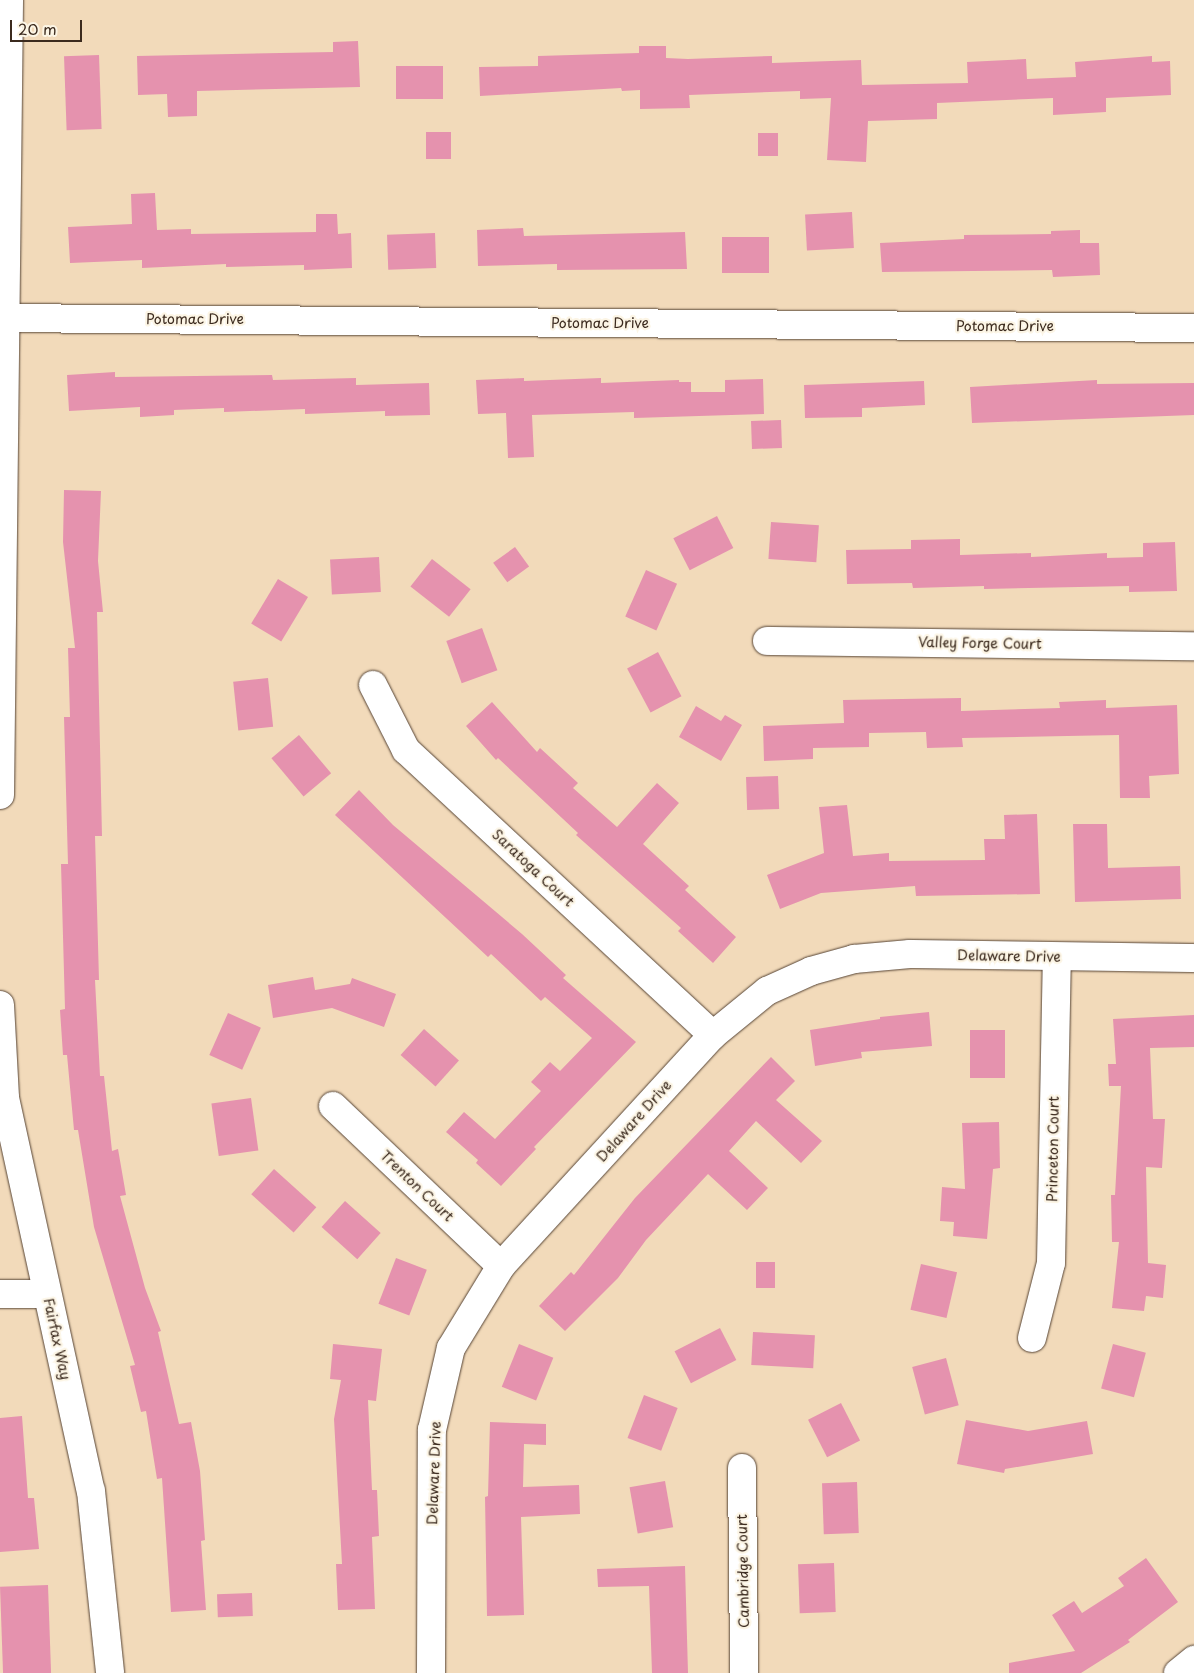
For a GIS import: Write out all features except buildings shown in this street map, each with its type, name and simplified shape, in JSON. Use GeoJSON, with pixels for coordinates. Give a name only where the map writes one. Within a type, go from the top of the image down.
{"type":"FeatureCollection","features":[{"type":"Feature","properties":{"kind":"street"},"geometry":{"type":"LineString","coordinates":[[0,795],[3,318],[10,0]]}},
{"type":"Feature","properties":{"kind":"street","name":"Potomac Drive"},"geometry":{"type":"LineString","coordinates":[[3,318],[1194,328]]}},
{"type":"Feature","properties":{"kind":"street","name":"Valley Forge Court"},"geometry":{"type":"LineString","coordinates":[[767,641],[1194,646]]}},
{"type":"Feature","properties":{"kind":"street","name":"Saratoga Court"},"geometry":{"type":"LineString","coordinates":[[373,685],[406,750],[713,1035]]}},
{"type":"Feature","properties":{"kind":"street","name":"Delaware Drive"},"geometry":{"type":"LineString","coordinates":[[431,1673],[432,1430],[451,1348],[501,1266],[713,1035],[767,991],[811,971],[854,959],[910,954],[1057,958],[1194,958]]}},
{"type":"Feature","properties":{"kind":"street","name":"Princeton Court"},"geometry":{"type":"LineString","coordinates":[[1032,1338],[1051,1263],[1057,958]]}},
{"type":"Feature","properties":{"kind":"street","name":"Fairfax Way"},"geometry":{"type":"LineString","coordinates":[[0,1005],[5,1098],[91,1491],[110,1673]]}},
{"type":"Feature","properties":{"kind":"street","name":"Trenton Court"},"geometry":{"type":"LineString","coordinates":[[333,1106],[501,1266]]}},
{"type":"Feature","properties":{"kind":"street"},"geometry":{"type":"LineString","coordinates":[[0,1294],[47,1294]]}},
{"type":"Feature","properties":{"kind":"street","name":"Cambridge Court"},"geometry":{"type":"LineString","coordinates":[[742,1468],[744,1673]]}},
{"type":"Feature","properties":{"kind":"street"},"geometry":{"type":"LineString","coordinates":[[1178,1673],[1194,1660]]}}]}
